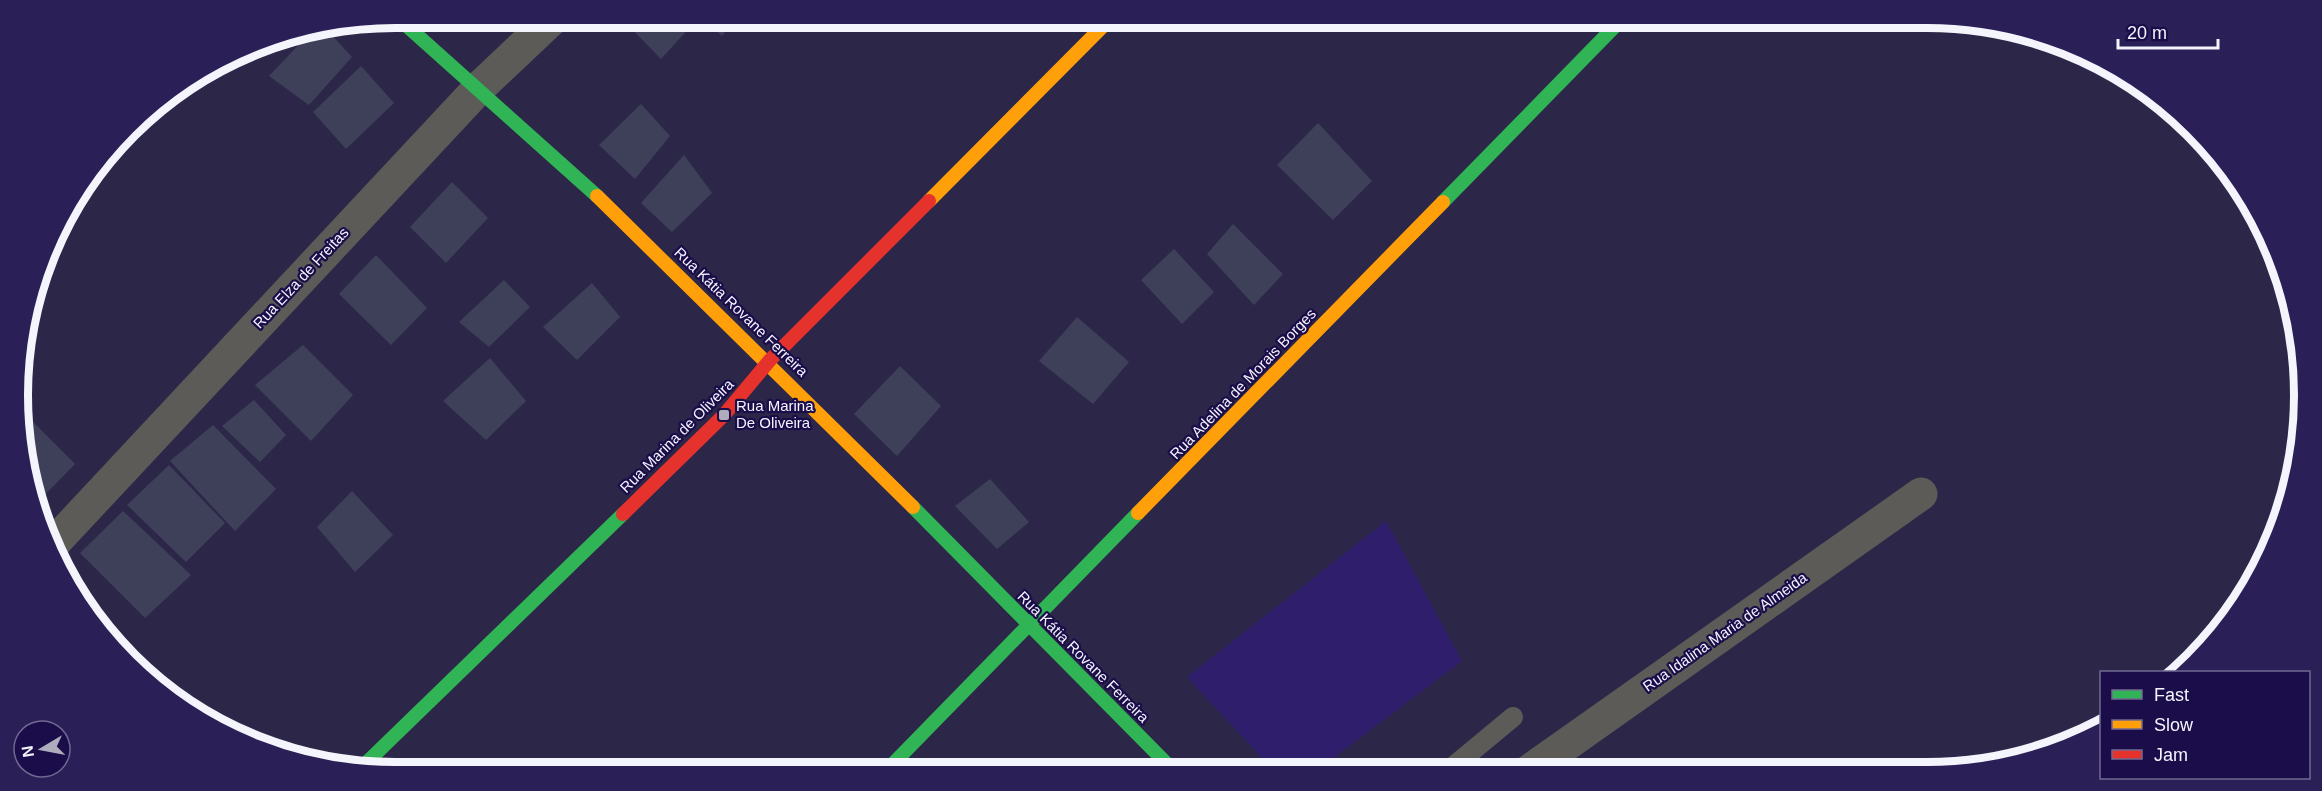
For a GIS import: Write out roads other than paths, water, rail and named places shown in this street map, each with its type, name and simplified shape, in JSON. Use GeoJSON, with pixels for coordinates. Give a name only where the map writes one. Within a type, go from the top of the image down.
{"type":"FeatureCollection","features":[{"type":"Feature","properties":{"kind":"street","name":"Rua Kátia Rovane Ferreira"},"geometry":{"type":"LineString","coordinates":[[410,28],[480,87],[770,360],[1029,627],[1165,762]]}},
{"type":"Feature","properties":{"kind":"street","name":"Rua Elza de Freitas"},"geometry":{"type":"LineString","coordinates":[[57,539],[480,87],[542,28]]}},
{"type":"Feature","properties":{"kind":"street","name":"Rua Marina de Oliveira"},"geometry":{"type":"LineString","coordinates":[[368,762],[724,415],[770,360],[1101,28]]}},
{"type":"Feature","properties":{"kind":"street","name":"Rua Adelina de Morais Borges"},"geometry":{"type":"LineString","coordinates":[[895,762],[1613,28]]}},
{"type":"Feature","properties":{"kind":"street","name":"Rua Idalina Maria de Almeida"},"geometry":{"type":"LineString","coordinates":[[1542,762],[1921,494]]}},
{"type":"Feature","properties":{"kind":"lane"},"geometry":{"type":"LineString","coordinates":[[1459,762],[1513,717]]}},
{"type":"Feature","properties":{"kind":"place","name":"Rua Marina De Oliveira"},"geometry":{"type":"Point","coordinates":[724,415]}}]}
